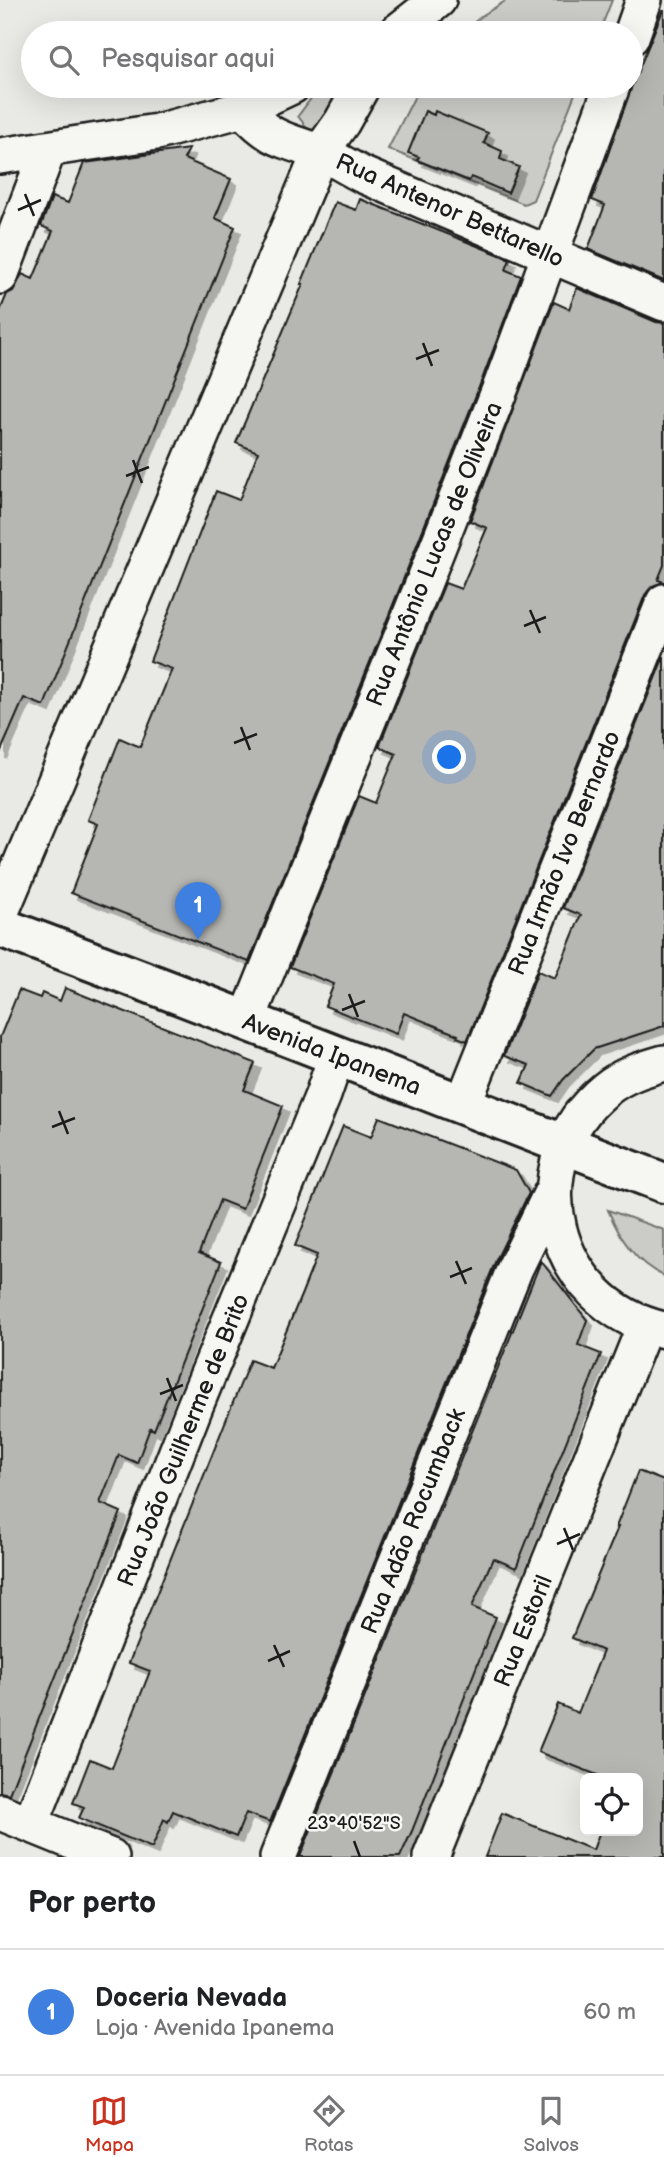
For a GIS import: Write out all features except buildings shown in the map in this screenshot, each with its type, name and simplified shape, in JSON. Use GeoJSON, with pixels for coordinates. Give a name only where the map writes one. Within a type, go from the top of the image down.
{"type":"FeatureCollection","features":[{"type":"Feature","properties":{"kind":"street"},"geometry":{"type":"LineString","coordinates":[[411,21],[438,0]]}},
{"type":"Feature","properties":{"kind":"street"},"geometry":{"type":"LineString","coordinates":[[637,21],[644,0]]}},
{"type":"Feature","properties":{"kind":"street"},"geometry":{"type":"LineString","coordinates":[[0,156],[157,132],[243,109],[266,98]]}},
{"type":"Feature","properties":{"kind":"street"},"geometry":{"type":"LineString","coordinates":[[0,914],[320,153],[355,98]]}},
{"type":"Feature","properties":{"kind":"street","name":"Rua Antônio Lucas de Oliveira"},"geometry":{"type":"LineString","coordinates":[[247,1020],[502,384],[608,98]]}},
{"type":"Feature","properties":{"kind":"street","name":"Rua Antenor Bettarello"},"geometry":{"type":"LineString","coordinates":[[243,109],[276,138],[320,153],[363,175],[664,303]]}},
{"type":"Feature","properties":{"kind":"street"},"geometry":{"type":"LineString","coordinates":[[0,276],[48,150]]}},
{"type":"Feature","properties":{"kind":"street","name":"Rua Irmão Ivo Bernardo"},"geometry":{"type":"LineString","coordinates":[[463,1104],[664,602]]}},
{"type":"Feature","properties":{"kind":"street","name":"Avenida Ipanema"},"geometry":{"type":"LineString","coordinates":[[0,927],[664,1183]]}},
{"type":"Feature","properties":{"kind":"street","name":"Rua João Guilherme de Brito"},"geometry":{"type":"LineString","coordinates":[[16,1818],[190,1419],[323,1095],[336,1057]]}},
{"type":"Feature","properties":{"kind":"street"},"geometry":{"type":"LineString","coordinates":[[654,1328],[613,1309],[587,1286],[568,1257],[556,1223],[554,1188],[564,1144],[581,1113],[606,1088],[637,1070],[664,1063]]}},
{"type":"Feature","properties":{"kind":"street","name":"Rua Adão Rocumback"},"geometry":{"type":"LineString","coordinates":[[278,1857],[514,1268],[554,1188]]}},
{"type":"Feature","properties":{"kind":"street","name":"Rua Estoril"},"geometry":{"type":"LineString","coordinates":[[431,1857],[586,1476],[654,1328]]}},
{"type":"Feature","properties":{"kind":"street"},"geometry":{"type":"LineString","coordinates":[[16,1818],[111,1857]]}},
{"type":"Feature","properties":{"kind":"shaded area"},"geometry":{"type":"Polygon","coordinates":[[[507,0],[612,0],[604,21],[476,21],[507,0]]]}},
{"type":"Feature","properties":{"kind":"shaded area"},"geometry":{"type":"Polygon","coordinates":[[[311,98],[340,98],[315,139],[298,116],[311,98]]]}},
{"type":"Feature","properties":{"kind":"shaded area"},"geometry":{"type":"Polygon","coordinates":[[[414,98],[573,98],[533,200],[524,204],[388,149],[414,98]]]}},
{"type":"Feature","properties":{"kind":"shaded area"},"geometry":{"type":"Polygon","coordinates":[[[608,1210],[664,1230],[664,1276],[645,1264],[630,1249],[608,1210]]]}},
{"type":"Feature","properties":{"kind":"place","name":"Doceria Nevada"},"geometry":{"type":"Point","coordinates":[198,940]}}]}
